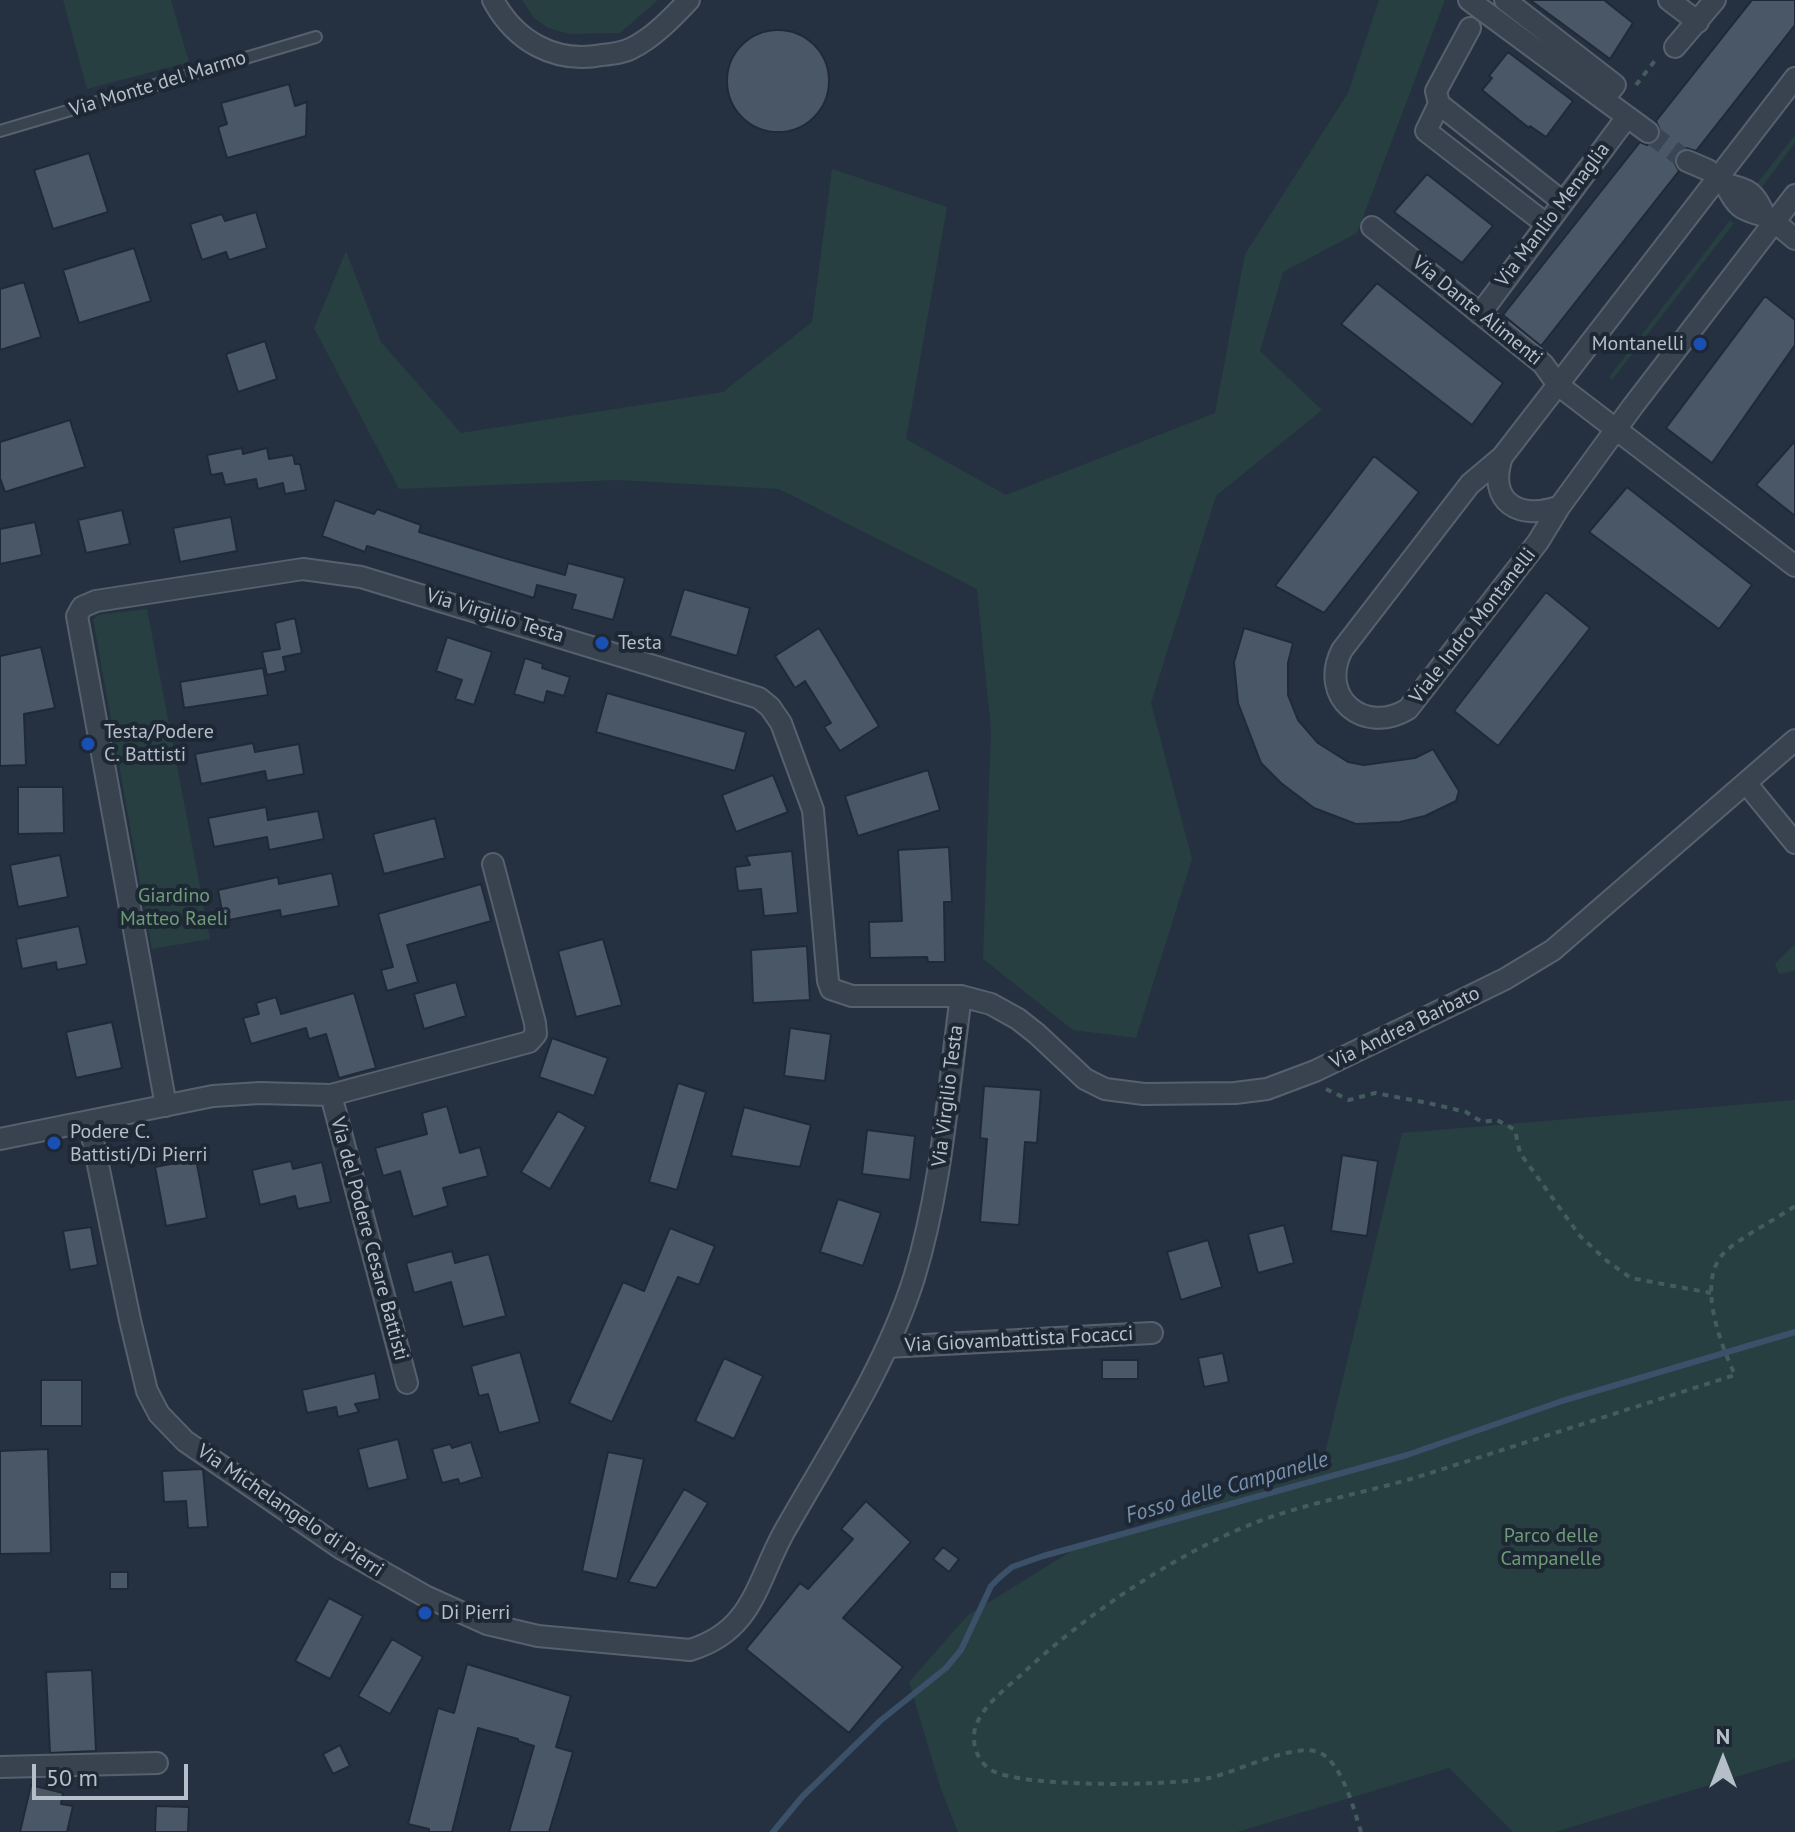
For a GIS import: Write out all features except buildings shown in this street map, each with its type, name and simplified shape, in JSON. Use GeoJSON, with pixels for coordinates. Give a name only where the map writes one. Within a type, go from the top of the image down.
{"type":"FeatureCollection","features":[{"type":"Feature","properties":{"kind":"street"},"geometry":{"type":"LineString","coordinates":[[493,0],[508,23],[530,43],[570,57],[628,51],[689,0]]}},
{"type":"Feature","properties":{"kind":"street"},"geometry":{"type":"LineString","coordinates":[[1469,0],[1499,23],[1615,85],[1616,109],[1648,132]]}},
{"type":"Feature","properties":{"kind":"street"},"geometry":{"type":"LineString","coordinates":[[1669,0],[1698,22]]}},
{"type":"Feature","properties":{"kind":"street"},"geometry":{"type":"LineString","coordinates":[[1675,47],[1715,0]]}},
{"type":"Feature","properties":{"kind":"street"},"geometry":{"type":"LineString","coordinates":[[1499,23],[1509,3],[1550,48]]}},
{"type":"Feature","properties":{"kind":"street"},"geometry":{"type":"LineString","coordinates":[[1470,28],[1436,91],[1439,104],[1563,202]]}},
{"type":"Feature","properties":{"kind":"street","name":"Viale Indro Montanelli"},"geometry":{"type":"LineString","coordinates":[[1795,78],[1502,457],[1470,484],[1342,650],[1335,671],[1336,688],[1352,710],[1377,719],[1396,716],[1408,709],[1538,542],[1616,429],[1795,195]]}},
{"type":"Feature","properties":{"kind":"street"},"geometry":{"type":"LineString","coordinates":[[1439,104],[1426,131],[1546,224]]}},
{"type":"Feature","properties":{"kind":"street","name":"Via Manlio Menaglia"},"geometry":{"type":"LineString","coordinates":[[1480,314],[1563,202],[1616,109]]}},
{"type":"Feature","properties":{"kind":"street"},"geometry":{"type":"LineString","coordinates":[[1687,161],[1708,170]]}},
{"type":"Feature","properties":{"kind":"street","name":"Via Dante Alimenti"},"geometry":{"type":"LineString","coordinates":[[1372,227],[1543,364],[1558,385],[1795,566]]}},
{"type":"Feature","properties":{"kind":"street"},"geometry":{"type":"LineString","coordinates":[[1502,457],[1499,482],[1503,496],[1511,505],[1533,513],[1560,506]]}},
{"type":"Feature","properties":{"kind":"street","name":"Via Virgilio Testa"},"geometry":{"type":"LineString","coordinates":[[166,1106],[79,631],[79,610],[96,601],[314,569],[361,577],[751,694],[770,707],[781,723],[813,810],[827,976],[831,989],[852,996],[961,996],[936,1184],[913,1280],[887,1347],[865,1392],[782,1536],[750,1604],[738,1622],[722,1637]]}},
{"type":"Feature","properties":{"kind":"street","name":"Via Andrea Barbato"},"geometry":{"type":"LineString","coordinates":[[961,996],[991,1004],[1018,1019],[1085,1079],[1117,1092],[1144,1094],[1267,1089],[1315,1071],[1505,979],[1553,950],[1795,740]]}},
{"type":"Feature","properties":{"kind":"street"},"geometry":{"type":"LineString","coordinates":[[1746,783],[1795,843]]}},
{"type":"Feature","properties":{"kind":"street","name":"Via del Podere Cesare Battisti"},"geometry":{"type":"LineString","coordinates":[[0,1139],[240,1093],[331,1095],[527,1043],[534,1038],[535,1023],[493,864]]}},
{"type":"Feature","properties":{"kind":"street","name":"Via del Podere Cesare Battisti"},"geometry":{"type":"LineString","coordinates":[[331,1095],[407,1383]]}},
{"type":"Feature","properties":{"kind":"street","name":"Via Michelangelo di Pierri"},"geometry":{"type":"LineString","coordinates":[[89,1121],[147,1391],[159,1414],[185,1441],[342,1549],[425,1596],[487,1624],[538,1636],[677,1650],[700,1647],[722,1637]]}},
{"type":"Feature","properties":{"kind":"street","name":"Via Giovambattista Focacci"},"geometry":{"type":"LineString","coordinates":[[887,1347],[1152,1333]]}},
{"type":"Feature","properties":{"kind":"street"},"geometry":{"type":"LineString","coordinates":[[0,1767],[157,1763]]}},
{"type":"Feature","properties":{"kind":"lane","name":"Via Monte del Marmo"},"geometry":{"type":"LineString","coordinates":[[0,131],[316,37]]}},
{"type":"Feature","properties":{"kind":"path"},"geometry":{"type":"LineString","coordinates":[[1616,109],[1664,48],[1675,47]]}},
{"type":"Feature","properties":{"kind":"path"},"geometry":{"type":"LineString","coordinates":[[1315,1071],[1328,1092],[1349,1100],[1375,1093],[1466,1112],[1482,1122],[1497,1120],[1515,1130],[1520,1153],[1580,1236],[1607,1261],[1631,1278],[1711,1293]]}},
{"type":"Feature","properties":{"kind":"path"},"geometry":{"type":"LineString","coordinates":[[1361,1832],[1350,1798],[1332,1761],[1316,1751],[1289,1753],[1232,1772],[1180,1783],[1068,1782],[1010,1776],[991,1770],[978,1756],[975,1728],[991,1703],[1089,1618],[1196,1550],[1257,1522],[1419,1477],[1735,1375],[1717,1325],[1711,1273],[1724,1253],[1795,1206]]}},
{"type":"Feature","properties":{"kind":"green space"},"geometry":{"type":"Polygon","coordinates":[[[63,0],[171,0],[189,62],[87,89],[63,0]]]}},
{"type":"Feature","properties":{"kind":"green space"},"geometry":{"type":"Polygon","coordinates":[[[522,0],[658,0],[620,33],[569,34],[548,28],[534,18],[522,0]]]}},
{"type":"Feature","properties":{"kind":"green space"},"geometry":{"type":"Polygon","coordinates":[[[1379,0],[1445,0],[1357,233],[1283,272],[1260,351],[1322,410],[1216,496],[1151,703],[1192,859],[1136,1038],[1073,1030],[983,959],[991,730],[977,589],[779,489],[617,480],[399,489],[314,328],[346,251],[381,342],[461,433],[723,392],[812,322],[832,169],[947,207],[906,439],[1006,495],[1215,413],[1245,254],[1348,93],[1379,0]]]}},
{"type":"Feature","properties":{"kind":"green space"},"geometry":{"type":"Polygon","coordinates":[[[1795,135],[1795,143],[1761,188],[1756,185],[1795,135]]]}},
{"type":"Feature","properties":{"kind":"green space"},"geometry":{"type":"Polygon","coordinates":[[[1730,220],[1734,223],[1612,380],[1609,377],[1730,220]]]}},
{"type":"Feature","properties":{"kind":"green space","name":"Giardino Matteo Raeli"},"geometry":{"type":"Polygon","coordinates":[[[147,609],[210,939],[152,949],[93,619],[98,615],[147,609]]]}},
{"type":"Feature","properties":{"kind":"green space"},"geometry":{"type":"Polygon","coordinates":[[[1795,944],[1795,971],[1779,974],[1775,964],[1795,944]]]}},
{"type":"Feature","properties":{"kind":"green space","name":"Parco delle Campanelle"},"geometry":{"type":"Polygon","coordinates":[[[1795,1100],[1795,1759],[1555,1832],[1513,1832],[1449,1768],[1237,1832],[958,1832],[941,1789],[909,1682],[968,1615],[1070,1552],[1324,1457],[1402,1133],[1795,1100]]]}},
{"type":"Feature","properties":{"kind":"waterway","name":"Fosso delle Campanelle"},"geometry":{"type":"LineString","coordinates":[[773,1832],[802,1797],[880,1721],[946,1668],[961,1650],[991,1586],[1012,1567],[1407,1455],[1562,1401],[1795,1332]]}},
{"type":"Feature","properties":{"kind":"tunnel"},"geometry":{"type":"LineString","coordinates":[[1648,132],[1687,161]]}},
{"type":"Feature","properties":{"kind":"place","name":"Montanelli"},"geometry":{"type":"Point","coordinates":[1700,344]}},
{"type":"Feature","properties":{"kind":"place","name":"Testa"},"geometry":{"type":"Point","coordinates":[602,643]}},
{"type":"Feature","properties":{"kind":"place","name":"Testa/Podere C. Battisti"},"geometry":{"type":"Point","coordinates":[88,744]}},
{"type":"Feature","properties":{"kind":"place","name":"Podere C. Battisti/Di Pierri"},"geometry":{"type":"Point","coordinates":[54,1143]}},
{"type":"Feature","properties":{"kind":"place","name":"Di Pierri"},"geometry":{"type":"Point","coordinates":[425,1613]}}]}
